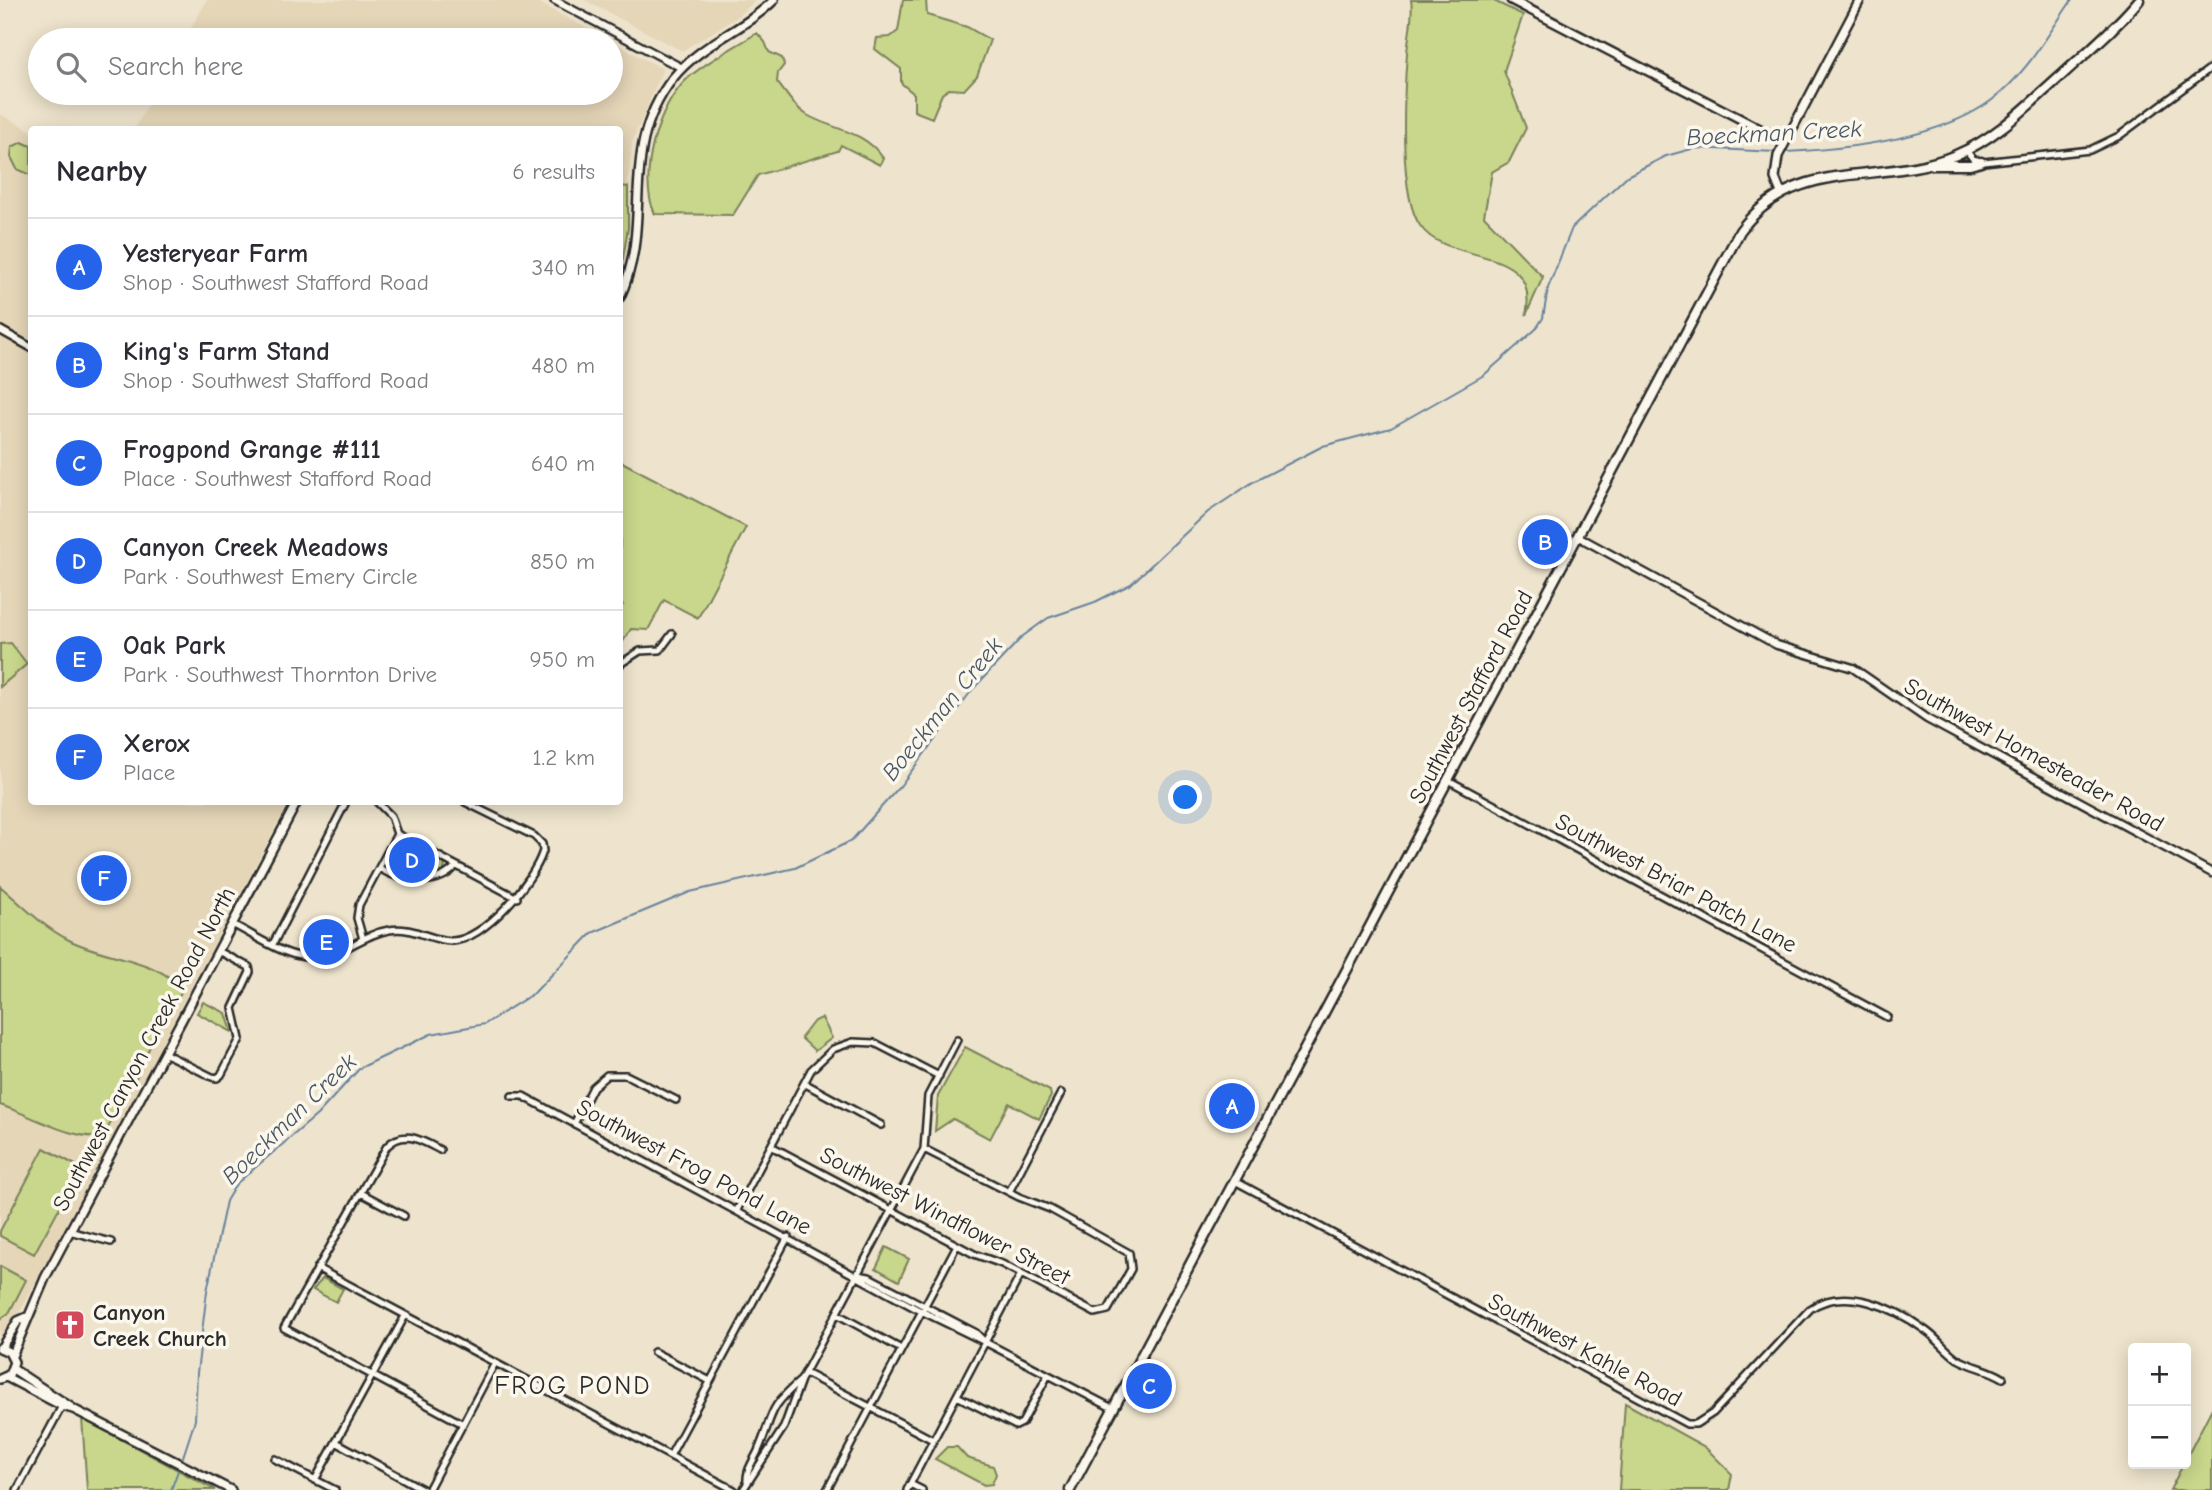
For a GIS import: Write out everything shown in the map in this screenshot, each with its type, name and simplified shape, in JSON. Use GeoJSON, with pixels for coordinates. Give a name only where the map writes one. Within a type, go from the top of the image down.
{"type":"FeatureCollection","features":[{"type":"Feature","properties":{"kind":"main road"},"geometry":{"type":"LineString","coordinates":[[623,287],[635,248],[636,176],[643,135],[659,99],[682,68],[703,48],[745,24],[774,0]]}},
{"type":"Feature","properties":{"kind":"main road"},"geometry":{"type":"LineString","coordinates":[[1511,0],[1785,142]]}},
{"type":"Feature","properties":{"kind":"main road"},"geometry":{"type":"LineString","coordinates":[[1781,193],[1775,169],[1785,142],[1860,0]]}},
{"type":"Feature","properties":{"kind":"main road","name":"Southwest Stafford Road"},"geometry":{"type":"LineString","coordinates":[[1070,1490],[1579,537],[1730,246],[1750,218],[1781,193],[1830,177],[1927,164],[1966,150],[2001,128],[2027,106],[2113,29],[2139,0]]}},
{"type":"Feature","properties":{"kind":"main road"},"geometry":{"type":"LineString","coordinates":[[1927,164],[1970,165],[1981,162]]}},
{"type":"Feature","properties":{"kind":"main road","name":"Southwest Canyon Creek Road North"},"geometry":{"type":"LineString","coordinates":[[12,1356],[27,1323],[27,1317],[69,1231],[295,805]]}},
{"type":"Feature","properties":{"kind":"main road","name":"Southwest Canyon Creek Road North"},"geometry":{"type":"LineString","coordinates":[[0,1348],[18,1321],[27,1317]]}},
{"type":"Feature","properties":{"kind":"main road"},"geometry":{"type":"LineString","coordinates":[[0,1348],[12,1356],[13,1369]]}},
{"type":"Feature","properties":{"kind":"main road"},"geometry":{"type":"LineString","coordinates":[[13,1369],[3,1378],[73,1409]]}},
{"type":"Feature","properties":{"kind":"main road"},"geometry":{"type":"LineString","coordinates":[[13,1369],[73,1409],[231,1490]]}},
{"type":"Feature","properties":{"kind":"street"},"geometry":{"type":"LineString","coordinates":[[554,0],[607,28]]}},
{"type":"Feature","properties":{"kind":"street"},"geometry":{"type":"LineString","coordinates":[[623,37],[682,68]]}},
{"type":"Feature","properties":{"kind":"street"},"geometry":{"type":"LineString","coordinates":[[1966,150],[1973,159],[1981,162],[2090,150],[2119,136],[2212,67]]}},
{"type":"Feature","properties":{"kind":"street"},"geometry":{"type":"LineString","coordinates":[[0,330],[28,346]]}},
{"type":"Feature","properties":{"kind":"street","name":"Southwest Homesteader Road"},"geometry":{"type":"LineString","coordinates":[[1579,537],[1777,645],[1853,668],[1927,719],[2212,873]]}},
{"type":"Feature","properties":{"kind":"street"},"geometry":{"type":"LineString","coordinates":[[623,662],[640,651],[660,650],[672,634]]}},
{"type":"Feature","properties":{"kind":"street","name":"Southwest Briar Patch Lane"},"geometry":{"type":"LineString","coordinates":[[1448,780],[1887,1017]]}},
{"type":"Feature","properties":{"kind":"street"},"geometry":{"type":"LineString","coordinates":[[273,944],[344,805]]}},
{"type":"Feature","properties":{"kind":"street"},"geometry":{"type":"LineString","coordinates":[[380,805],[391,816],[397,834],[517,898]]}},
{"type":"Feature","properties":{"kind":"street"},"geometry":{"type":"LineString","coordinates":[[232,924],[295,956],[316,960],[379,932],[417,930],[447,940],[458,940],[517,898],[541,859],[542,844],[534,836],[471,805]]}},
{"type":"Feature","properties":{"kind":"street"},"geometry":{"type":"LineString","coordinates":[[363,939],[357,912],[397,834]]}},
{"type":"Feature","properties":{"kind":"street"},"geometry":{"type":"LineString","coordinates":[[379,868],[393,876],[430,881],[442,879],[456,866]]}},
{"type":"Feature","properties":{"kind":"street"},"geometry":{"type":"LineString","coordinates":[[164,1053],[212,1077],[221,1075],[224,1070],[240,1039],[233,1008],[250,972],[249,967],[218,951]]}},
{"type":"Feature","properties":{"kind":"street"},"geometry":{"type":"LineString","coordinates":[[747,1482],[753,1478],[783,1427],[801,1380],[924,1149],[927,1101],[957,1040]]}},
{"type":"Feature","properties":{"kind":"street"},"geometry":{"type":"LineString","coordinates":[[737,1210],[804,1083],[824,1055],[853,1042],[886,1048],[939,1076]]}},
{"type":"Feature","properties":{"kind":"street"},"geometry":{"type":"LineString","coordinates":[[574,1124],[593,1087],[607,1075],[626,1075],[676,1100]]}},
{"type":"Feature","properties":{"kind":"street"},"geometry":{"type":"LineString","coordinates":[[804,1083],[881,1125]]}},
{"type":"Feature","properties":{"kind":"street"},"geometry":{"type":"LineString","coordinates":[[924,1149],[1009,1192],[1061,1093]]}},
{"type":"Feature","properties":{"kind":"street","name":"Southwest Frog Pond Lane"},"geometry":{"type":"LineString","coordinates":[[512,1096],[523,1096],[858,1275],[870,1277],[923,1309],[1114,1409]]}},
{"type":"Feature","properties":{"kind":"street"},"geometry":{"type":"LineString","coordinates":[[440,1150],[412,1137],[393,1140],[383,1151],[285,1328],[463,1424]]}},
{"type":"Feature","properties":{"kind":"street","name":"Southwest Windflower Street"},"geometry":{"type":"LineString","coordinates":[[771,1146],[957,1245],[1021,1274],[1095,1313],[1105,1313],[1131,1269],[1132,1258],[1125,1250],[1050,1209],[1009,1192]]}},
{"type":"Feature","properties":{"kind":"street","name":"Southwest Kahle Road"},"geometry":{"type":"LineString","coordinates":[[1235,1181],[1687,1424],[1696,1424],[1713,1413],[1810,1310],[1819,1303],[1842,1297],[1853,1297],[1912,1321],[1958,1358],[2003,1378]]}},
{"type":"Feature","properties":{"kind":"street"},"geometry":{"type":"LineString","coordinates":[[361,1193],[404,1216]]}},
{"type":"Feature","properties":{"kind":"street"},"geometry":{"type":"LineString","coordinates":[[69,1231],[111,1242]]}},
{"type":"Feature","properties":{"kind":"street"},"geometry":{"type":"LineString","coordinates":[[670,1456],[788,1237]]}},
{"type":"Feature","properties":{"kind":"street"},"geometry":{"type":"LineString","coordinates":[[827,1490],[957,1245]]}},
{"type":"Feature","properties":{"kind":"street"},"geometry":{"type":"LineString","coordinates":[[317,1268],[494,1365],[734,1490]]}},
{"type":"Feature","properties":{"kind":"street"},"geometry":{"type":"LineString","coordinates":[[922,1490],[908,1487],[1021,1274]]}},
{"type":"Feature","properties":{"kind":"street"},"geometry":{"type":"LineString","coordinates":[[837,1314],[901,1349]]}},
{"type":"Feature","properties":{"kind":"street"},"geometry":{"type":"LineString","coordinates":[[315,1480],[405,1316]]}},
{"type":"Feature","properties":{"kind":"street"},"geometry":{"type":"LineString","coordinates":[[654,1352],[710,1381]]}},
{"type":"Feature","properties":{"kind":"street"},"geometry":{"type":"LineString","coordinates":[[336,1442],[426,1490],[494,1365]]}},
{"type":"Feature","properties":{"kind":"street"},"geometry":{"type":"LineString","coordinates":[[805,1373],[933,1440]]}},
{"type":"Feature","properties":{"kind":"street"},"geometry":{"type":"LineString","coordinates":[[1016,1426],[1021,1423],[1048,1375]]}},
{"type":"Feature","properties":{"kind":"street"},"geometry":{"type":"LineString","coordinates":[[743,1490],[772,1410],[801,1380]]}},
{"type":"Feature","properties":{"kind":"street"},"geometry":{"type":"LineString","coordinates":[[957,1396],[1016,1426]]}},
{"type":"Feature","properties":{"kind":"street"},"geometry":{"type":"LineString","coordinates":[[17,1490],[62,1406]]}},
{"type":"Feature","properties":{"kind":"street"},"geometry":{"type":"LineString","coordinates":[[1016,1426],[1017,1436]]}},
{"type":"Feature","properties":{"kind":"street"},"geometry":{"type":"LineString","coordinates":[[275,1459],[335,1490]]}},
{"type":"Feature","properties":{"kind":"shaded area"},"geometry":{"type":"Polygon","coordinates":[[[207,0],[534,0],[586,28],[191,28],[207,0]]]}},
{"type":"Feature","properties":{"kind":"shaded area"},"geometry":{"type":"Polygon","coordinates":[[[584,0],[756,0],[736,18],[682,51],[584,0]]]}},
{"type":"Feature","properties":{"kind":"shaded area"},"geometry":{"type":"Polygon","coordinates":[[[623,47],[663,69],[632,143],[628,187],[623,186],[623,126],[136,126],[148,105],[623,105],[623,47]]]}},
{"type":"Feature","properties":{"kind":"shaded area"},"geometry":{"type":"Polygon","coordinates":[[[0,114],[28,129],[28,805],[287,805],[0,1350],[0,114]]]}},
{"type":"Feature","properties":{"kind":"green space"},"geometry":{"type":"Polygon","coordinates":[[[903,0],[926,0],[927,15],[967,27],[990,40],[977,76],[964,90],[949,89],[942,94],[932,118],[914,111],[914,94],[901,83],[901,69],[875,49],[877,38],[890,37],[898,31],[903,0]]]}},
{"type":"Feature","properties":{"kind":"green space"},"geometry":{"type":"Polygon","coordinates":[[[1411,0],[1492,0],[1523,15],[1504,71],[1526,128],[1509,162],[1492,172],[1484,216],[1543,277],[1526,315],[1527,292],[1520,276],[1507,265],[1434,239],[1421,227],[1414,213],[1409,193],[1404,143],[1411,0]]]}},
{"type":"Feature","properties":{"kind":"green space"},"geometry":{"type":"Polygon","coordinates":[[[757,33],[769,52],[782,58],[784,65],[778,73],[777,82],[794,104],[807,115],[867,142],[883,158],[880,165],[841,145],[838,151],[758,175],[733,215],[655,214],[648,181],[650,161],[660,123],[668,105],[677,90],[696,71],[757,33]]]}},
{"type":"Feature","properties":{"kind":"green space"},"geometry":{"type":"Polygon","coordinates":[[[22,142],[28,145],[28,174],[17,169],[11,157],[12,147],[22,142]]]}},
{"type":"Feature","properties":{"kind":"green space"},"geometry":{"type":"Polygon","coordinates":[[[623,186],[628,187],[628,228],[623,259],[623,186]]]}},
{"type":"Feature","properties":{"kind":"green space"},"geometry":{"type":"Polygon","coordinates":[[[623,463],[746,527],[698,618],[664,600],[648,630],[631,629],[623,641],[623,463]]]}},
{"type":"Feature","properties":{"kind":"green space"},"geometry":{"type":"Polygon","coordinates":[[[11,643],[27,664],[0,687],[0,644],[11,643]]]}},
{"type":"Feature","properties":{"kind":"green space"},"geometry":{"type":"Polygon","coordinates":[[[401,841],[445,864],[443,877],[412,877],[386,871],[388,855],[401,841]]]}},
{"type":"Feature","properties":{"kind":"green space"},"geometry":{"type":"Polygon","coordinates":[[[0,886],[59,935],[83,946],[158,971],[183,989],[156,1032],[138,1074],[104,1135],[80,1135],[0,1105],[0,886]]]}},
{"type":"Feature","properties":{"kind":"green space"},"geometry":{"type":"Polygon","coordinates":[[[319,927],[342,938],[339,945],[322,954],[304,955],[319,927]]]}},
{"type":"Feature","properties":{"kind":"green space"},"geometry":{"type":"Polygon","coordinates":[[[203,1002],[226,1013],[232,1032],[197,1013],[203,1002]]]}},
{"type":"Feature","properties":{"kind":"green space"},"geometry":{"type":"Polygon","coordinates":[[[822,1018],[832,1038],[815,1051],[801,1038],[814,1021],[822,1018]]]}},
{"type":"Feature","properties":{"kind":"green space"},"geometry":{"type":"Polygon","coordinates":[[[965,1047],[1050,1091],[1051,1096],[1039,1119],[1009,1103],[990,1139],[953,1119],[935,1131],[938,1096],[965,1047]]]}},
{"type":"Feature","properties":{"kind":"green space"},"geometry":{"type":"Polygon","coordinates":[[[44,1148],[81,1168],[34,1254],[0,1236],[0,1231],[44,1148]]]}},
{"type":"Feature","properties":{"kind":"green space"},"geometry":{"type":"Polygon","coordinates":[[[886,1247],[909,1259],[899,1281],[876,1268],[886,1247]]]}},
{"type":"Feature","properties":{"kind":"green space"},"geometry":{"type":"Polygon","coordinates":[[[0,1266],[26,1280],[9,1313],[0,1319],[0,1266]]]}},
{"type":"Feature","properties":{"kind":"green space"},"geometry":{"type":"Polygon","coordinates":[[[323,1278],[343,1289],[336,1302],[313,1290],[323,1278]]]}},
{"type":"Feature","properties":{"kind":"green space"},"geometry":{"type":"Polygon","coordinates":[[[1625,1403],[1705,1447],[1732,1474],[1729,1490],[1619,1490],[1625,1403]]]}},
{"type":"Feature","properties":{"kind":"green space"},"geometry":{"type":"Polygon","coordinates":[[[2212,1408],[2212,1490],[2170,1490],[2181,1469],[2191,1469],[2191,1449],[2212,1408]]]}},
{"type":"Feature","properties":{"kind":"green space"},"geometry":{"type":"Polygon","coordinates":[[[82,1418],[215,1490],[87,1490],[82,1418]]]}},
{"type":"Feature","properties":{"kind":"green space"},"geometry":{"type":"Polygon","coordinates":[[[947,1447],[957,1447],[967,1458],[993,1466],[996,1474],[992,1484],[984,1485],[935,1459],[947,1447]]]}},
{"type":"Feature","properties":{"kind":"waterway","name":"Boeckman Creek"},"geometry":{"type":"LineString","coordinates":[[1785,152],[1892,140],[1920,133],[1971,113],[1992,100],[2015,79],[2072,0]]}},
{"type":"Feature","properties":{"kind":"waterway","name":"Boeckman Creek"},"geometry":{"type":"LineString","coordinates":[[182,1460],[195,1420],[197,1373],[207,1291],[226,1201],[236,1184],[317,1115],[360,1068],[431,1034],[485,1024],[534,993],[592,933],[690,892],[795,868],[851,841],[901,785],[972,690],[1023,636],[1048,618],[1095,602],[1131,584],[1208,512],[1253,482],[1323,446],[1391,428],[1484,375],[1536,329],[1543,318],[1548,288],[1572,228],[1627,176],[1666,156],[1695,148],[1776,152]]}},
{"type":"Feature","properties":{"kind":"waterway","name":"Boeckman Creek"},"geometry":{"type":"LineString","coordinates":[[171,1490],[180,1465]]}},
{"type":"Feature","properties":{"kind":"place","name":"King's Farm Stand"},"geometry":{"type":"Point","coordinates":[1545,542]}},
{"type":"Feature","properties":{"kind":"place","name":"Canyon Creek Meadows"},"geometry":{"type":"Point","coordinates":[412,860]}},
{"type":"Feature","properties":{"kind":"place","name":"Xerox"},"geometry":{"type":"Point","coordinates":[104,878]}},
{"type":"Feature","properties":{"kind":"place","name":"Oak Park"},"geometry":{"type":"Point","coordinates":[326,942]}},
{"type":"Feature","properties":{"kind":"place","name":"Yesteryear Farm"},"geometry":{"type":"Point","coordinates":[1232,1106]}},
{"type":"Feature","properties":{"kind":"place","name":"Canyon Creek Church"},"geometry":{"type":"Point","coordinates":[70,1325]}},
{"type":"Feature","properties":{"kind":"place","name":"Frogpond Grange #111"},"geometry":{"type":"Point","coordinates":[1149,1386]}},
{"type":"Feature","properties":{"kind":"district","name":"FROG POND"},"geometry":{"type":"Point","coordinates":[573,1386]}}]}
